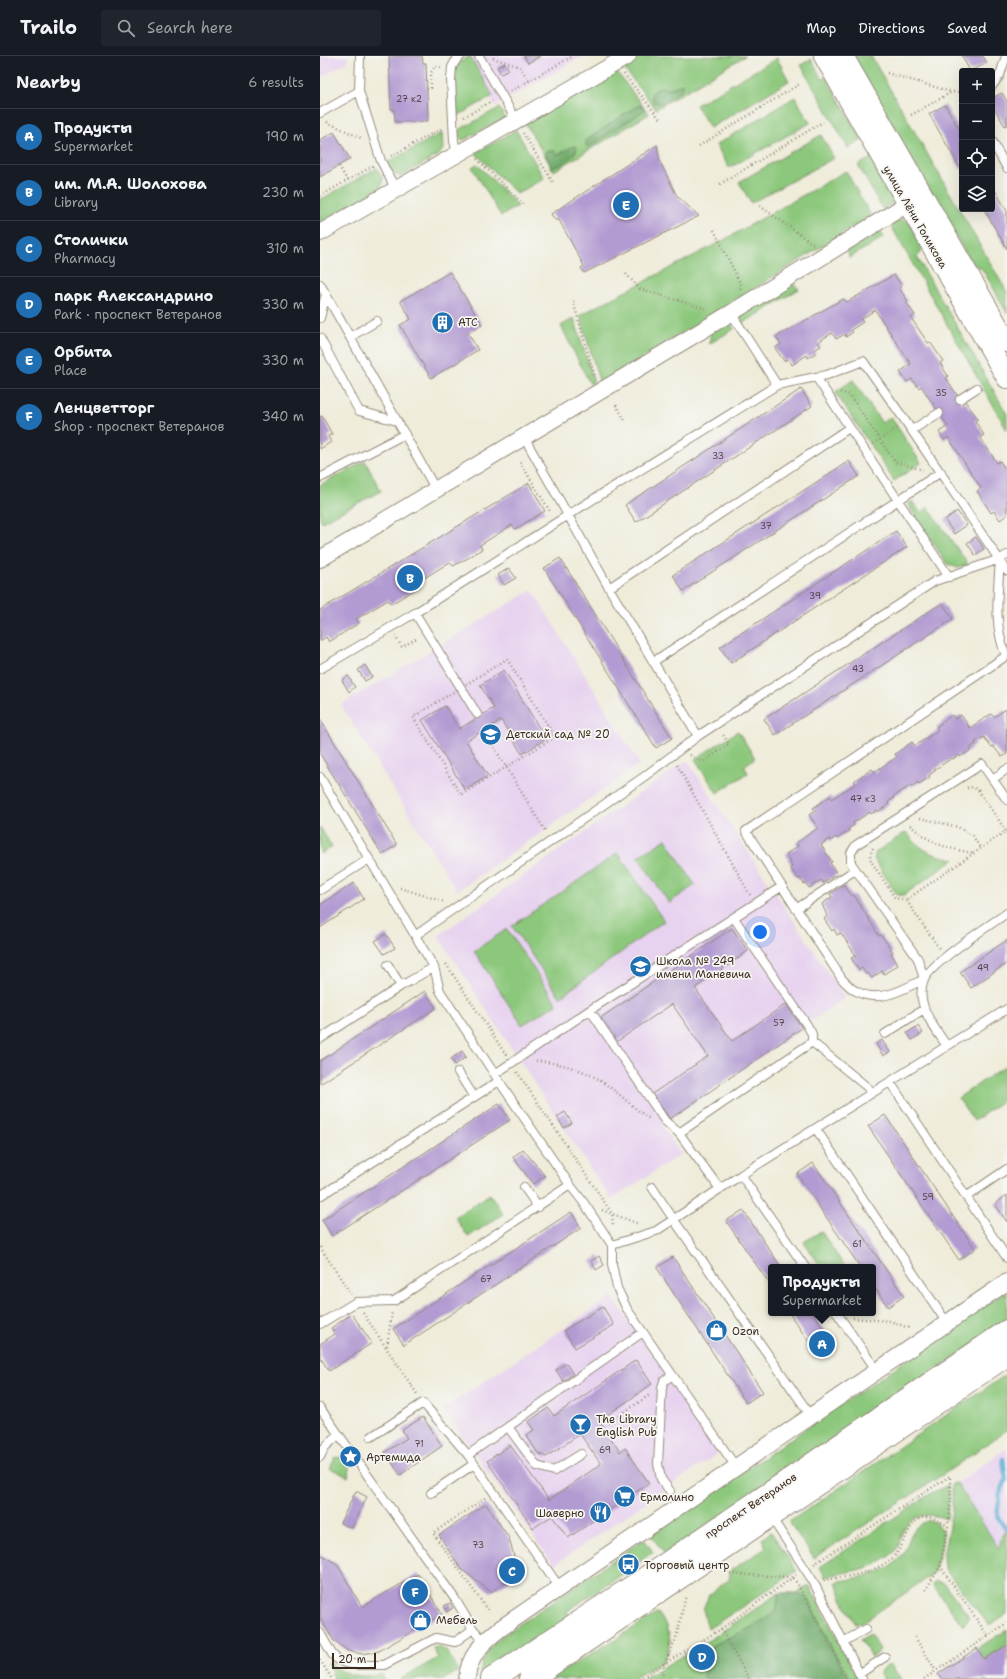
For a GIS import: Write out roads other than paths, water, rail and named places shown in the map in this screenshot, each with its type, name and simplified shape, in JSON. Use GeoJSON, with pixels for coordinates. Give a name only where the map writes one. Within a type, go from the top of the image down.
{"type":"FeatureCollection","features":[{"type":"Feature","properties":{"kind":"main road","name":"проспект Ветеранов"},"geometry":{"type":"LineString","coordinates":[[492,1679],[641,1582],[1007,1331]]}},
{"type":"Feature","properties":{"kind":"main road","name":"проспект Ветеранов"},"geometry":{"type":"LineString","coordinates":[[530,1679],[1007,1356]]}},
{"type":"Feature","properties":{"kind":"street","name":"улица Лёни Голикова"},"geometry":{"type":"LineString","coordinates":[[824,56],[882,142],[1004,365]]}},
{"type":"Feature","properties":{"kind":"street","name":"улица Лёни Голикова"},"geometry":{"type":"LineString","coordinates":[[843,56],[882,142]]}},
{"type":"Feature","properties":{"kind":"street"},"geometry":{"type":"LineString","coordinates":[[320,233],[622,60]]}},
{"type":"Feature","properties":{"kind":"street"},"geometry":{"type":"LineString","coordinates":[[320,559],[524,437],[586,396],[735,311],[915,200]]}},
{"type":"Feature","properties":{"kind":"street","name":"улица Лёни Голикова"},"geometry":{"type":"LineString","coordinates":[[915,200],[1007,342]]}},
{"type":"Feature","properties":{"kind":"street"},"geometry":{"type":"LineString","coordinates":[[467,1679],[467,1670],[474,1655],[484,1641],[1007,1282]]}},
{"type":"Feature","properties":{"kind":"lane"},"geometry":{"type":"LineString","coordinates":[[360,56],[359,91],[381,161],[396,190]]}},
{"type":"Feature","properties":{"kind":"lane"},"geometry":{"type":"LineString","coordinates":[[462,56],[456,60],[452,67],[451,80],[454,141],[462,152]]}},
{"type":"Feature","properties":{"kind":"lane"},"geometry":{"type":"LineString","coordinates":[[479,56],[516,120]]}},
{"type":"Feature","properties":{"kind":"lane"},"geometry":{"type":"LineString","coordinates":[[995,82],[1000,76],[1006,56]]}},
{"type":"Feature","properties":{"kind":"lane"},"geometry":{"type":"LineString","coordinates":[[320,113],[359,91]]}},
{"type":"Feature","properties":{"kind":"lane"},"geometry":{"type":"LineString","coordinates":[[995,146],[1007,168]]}},
{"type":"Feature","properties":{"kind":"lane"},"geometry":{"type":"LineString","coordinates":[[320,284],[436,490]]}},
{"type":"Feature","properties":{"kind":"lane"},"geometry":{"type":"LineString","coordinates":[[320,318],[326,294]]}},
{"type":"Feature","properties":{"kind":"lane"},"geometry":{"type":"LineString","coordinates":[[735,311],[777,385]]}},
{"type":"Feature","properties":{"kind":"lane"},"geometry":{"type":"LineString","coordinates":[[350,337],[377,321]]}},
{"type":"Feature","properties":{"kind":"lane"},"geometry":{"type":"LineString","coordinates":[[320,338],[359,411],[397,421]]}},
{"type":"Feature","properties":{"kind":"lane"},"geometry":{"type":"LineString","coordinates":[[320,669],[390,628],[777,385],[827,375],[863,361],[912,430],[939,474],[1004,557],[1007,571]]}},
{"type":"Feature","properties":{"kind":"lane"},"geometry":{"type":"LineString","coordinates":[[816,377],[949,577]]}},
{"type":"Feature","properties":{"kind":"lane"},"geometry":{"type":"LineString","coordinates":[[960,399],[976,388]]}},
{"type":"Feature","properties":{"kind":"lane"},"geometry":{"type":"LineString","coordinates":[[912,430],[939,413]]}},
{"type":"Feature","properties":{"kind":"lane"},"geometry":{"type":"LineString","coordinates":[[609,588],[849,428]]}},
{"type":"Feature","properties":{"kind":"lane"},"geometry":{"type":"LineString","coordinates":[[320,478],[405,434]]}},
{"type":"Feature","properties":{"kind":"lane"},"geometry":{"type":"LineString","coordinates":[[524,437],[609,588],[698,736]]}},
{"type":"Feature","properties":{"kind":"lane"},"geometry":{"type":"LineString","coordinates":[[653,662],[939,474]]}},
{"type":"Feature","properties":{"kind":"lane"},"geometry":{"type":"LineString","coordinates":[[416,935],[577,824],[698,736],[935,581],[1004,557]]}},
{"type":"Feature","properties":{"kind":"lane"},"geometry":{"type":"LineString","coordinates":[[1004,557],[997,620],[999,640],[1006,657],[746,831],[842,979],[855,991],[871,997],[889,995],[924,979],[945,957],[1007,913]]}},
{"type":"Feature","properties":{"kind":"lane"},"geometry":{"type":"LineString","coordinates":[[414,613],[477,714]]}},
{"type":"Feature","properties":{"kind":"lane"},"geometry":{"type":"LineString","coordinates":[[947,1046],[931,1024],[924,1009],[922,993],[924,979],[918,959],[855,870],[851,863],[851,853],[856,845],[982,764],[1007,800]]}},
{"type":"Feature","properties":{"kind":"lane"},"geometry":{"type":"LineString","coordinates":[[993,779],[1007,769]]}},
{"type":"Feature","properties":{"kind":"lane"},"geometry":{"type":"LineString","coordinates":[[320,777],[434,967],[440,991],[497,1078],[612,1245],[612,1264],[617,1288],[627,1309],[736,1467]]}},
{"type":"Feature","properties":{"kind":"lane"},"geometry":{"type":"LineString","coordinates":[[320,890],[369,859]]}},
{"type":"Feature","properties":{"kind":"lane"},"geometry":{"type":"LineString","coordinates":[[796,909],[855,870]]}},
{"type":"Feature","properties":{"kind":"lane"},"geometry":{"type":"LineString","coordinates":[[320,1196],[474,1097],[497,1078],[514,1061],[590,1010],[781,887]]}},
{"type":"Feature","properties":{"kind":"lane"},"geometry":{"type":"LineString","coordinates":[[734,918],[807,1025],[812,1034],[812,1042]]}},
{"type":"Feature","properties":{"kind":"lane"},"geometry":{"type":"LineString","coordinates":[[388,965],[401,986]]}},
{"type":"Feature","properties":{"kind":"lane"},"geometry":{"type":"LineString","coordinates":[[320,1039],[401,986],[434,967]]}},
{"type":"Feature","properties":{"kind":"lane"},"geometry":{"type":"LineString","coordinates":[[885,1034],[924,1009]]}},
{"type":"Feature","properties":{"kind":"lane"},"geometry":{"type":"LineString","coordinates":[[612,1245],[656,1231],[741,1175],[1007,1009]]}},
{"type":"Feature","properties":{"kind":"lane"},"geometry":{"type":"LineString","coordinates":[[590,1010],[665,1121],[679,1133],[720,1189]]}},
{"type":"Feature","properties":{"kind":"lane"},"geometry":{"type":"LineString","coordinates":[[812,1042],[873,1092]]}},
{"type":"Feature","properties":{"kind":"lane"},"geometry":{"type":"LineString","coordinates":[[679,1133],[812,1042]]}},
{"type":"Feature","properties":{"kind":"lane"},"geometry":{"type":"LineString","coordinates":[[458,1072],[474,1097]]}},
{"type":"Feature","properties":{"kind":"lane"},"geometry":{"type":"LineString","coordinates":[[890,1082],[1007,1258]]}},
{"type":"Feature","properties":{"kind":"lane"},"geometry":{"type":"LineString","coordinates":[[816,1129],[948,1323]]}},
{"type":"Feature","properties":{"kind":"lane"},"geometry":{"type":"LineString","coordinates":[[966,1197],[1007,1170]]}},
{"type":"Feature","properties":{"kind":"lane"},"geometry":{"type":"LineString","coordinates":[[741,1175],[803,1264]]}},
{"type":"Feature","properties":{"kind":"lane"},"geometry":{"type":"LineString","coordinates":[[320,1324],[356,1302],[394,1301],[570,1185]]}},
{"type":"Feature","properties":{"kind":"lane"},"geometry":{"type":"LineString","coordinates":[[652,1186],[674,1220],[811,1416]]}},
{"type":"Feature","properties":{"kind":"lane"},"geometry":{"type":"LineString","coordinates":[[524,1187],[538,1207]]}},
{"type":"Feature","properties":{"kind":"lane"},"geometry":{"type":"LineString","coordinates":[[840,1316],[877,1371]]}},
{"type":"Feature","properties":{"kind":"lane"},"geometry":{"type":"LineString","coordinates":[[468,1455],[643,1332]]}},
{"type":"Feature","properties":{"kind":"lane"},"geometry":{"type":"LineString","coordinates":[[670,1491],[661,1479],[658,1464],[662,1387],[664,1381],[672,1375]]}},
{"type":"Feature","properties":{"kind":"lane"},"geometry":{"type":"LineString","coordinates":[[371,1437],[423,1402],[468,1455],[560,1588]]}},
{"type":"Feature","properties":{"kind":"lane"},"geometry":{"type":"LineString","coordinates":[[320,1408],[455,1599],[473,1629],[484,1641]]}},
{"type":"Feature","properties":{"kind":"lane"},"geometry":{"type":"LineString","coordinates":[[508,1427],[537,1466],[554,1471],[581,1454]]}},
{"type":"Feature","properties":{"kind":"lane"},"geometry":{"type":"LineString","coordinates":[[320,1457],[326,1447],[338,1434]]}},
{"type":"Feature","properties":{"kind":"lane"},"geometry":{"type":"LineString","coordinates":[[430,1493],[474,1464]]}},
{"type":"Feature","properties":{"kind":"lane"},"geometry":{"type":"LineString","coordinates":[[770,1516],[813,1581],[861,1677],[886,1657]]}},
{"type":"Feature","properties":{"kind":"lane"},"geometry":{"type":"LineString","coordinates":[[320,1633],[332,1654],[340,1661],[352,1664],[379,1666],[388,1663],[436,1638],[455,1642],[473,1629]]}},
{"type":"Feature","properties":{"kind":"lane"},"geometry":{"type":"LineString","coordinates":[[843,1642],[866,1629]]}},
{"type":"Feature","properties":{"kind":"waterway"},"geometry":{"type":"LineString","coordinates":[[1003,1459],[1006,1480],[1000,1494],[997,1516],[1007,1530]]}},
{"type":"Feature","properties":{"kind":"place","name":"Орбита"},"geometry":{"type":"Point","coordinates":[626,205]}},
{"type":"Feature","properties":{"kind":"place","name":"АТС"},"geometry":{"type":"Point","coordinates":[443,322]}},
{"type":"Feature","properties":{"kind":"place","name":"им. М.А. Шолохова"},"geometry":{"type":"Point","coordinates":[410,578]}},
{"type":"Feature","properties":{"kind":"place","name":"Детский сад № 20"},"geometry":{"type":"Point","coordinates":[491,734]}},
{"type":"Feature","properties":{"kind":"place","name":"Школа № 249 имени Маневича"},"geometry":{"type":"Point","coordinates":[641,967]}},
{"type":"Feature","properties":{"kind":"place","name":"Ozon"},"geometry":{"type":"Point","coordinates":[717,1331]}},
{"type":"Feature","properties":{"kind":"place","name":"Продукты"},"geometry":{"type":"Point","coordinates":[822,1344]}},
{"type":"Feature","properties":{"kind":"place","name":"The Library English Pub"},"geometry":{"type":"Point","coordinates":[580,1425]}},
{"type":"Feature","properties":{"kind":"place","name":"Артемида"},"geometry":{"type":"Point","coordinates":[350,1457]}},
{"type":"Feature","properties":{"kind":"place","name":"Ермолино"},"geometry":{"type":"Point","coordinates":[624,1497]}},
{"type":"Feature","properties":{"kind":"place","name":"Шаверно"},"geometry":{"type":"Point","coordinates":[600,1513]}},
{"type":"Feature","properties":{"kind":"place","name":"Торговый центр"},"geometry":{"type":"Point","coordinates":[629,1565]}},
{"type":"Feature","properties":{"kind":"place","name":"Столички"},"geometry":{"type":"Point","coordinates":[512,1571]}},
{"type":"Feature","properties":{"kind":"place","name":"Ленцветторг"},"geometry":{"type":"Point","coordinates":[415,1592]}},
{"type":"Feature","properties":{"kind":"place","name":"Мебель"},"geometry":{"type":"Point","coordinates":[421,1620]}},
{"type":"Feature","properties":{"kind":"place","name":"парк Александрино"},"geometry":{"type":"Point","coordinates":[702,1657]}}]}
